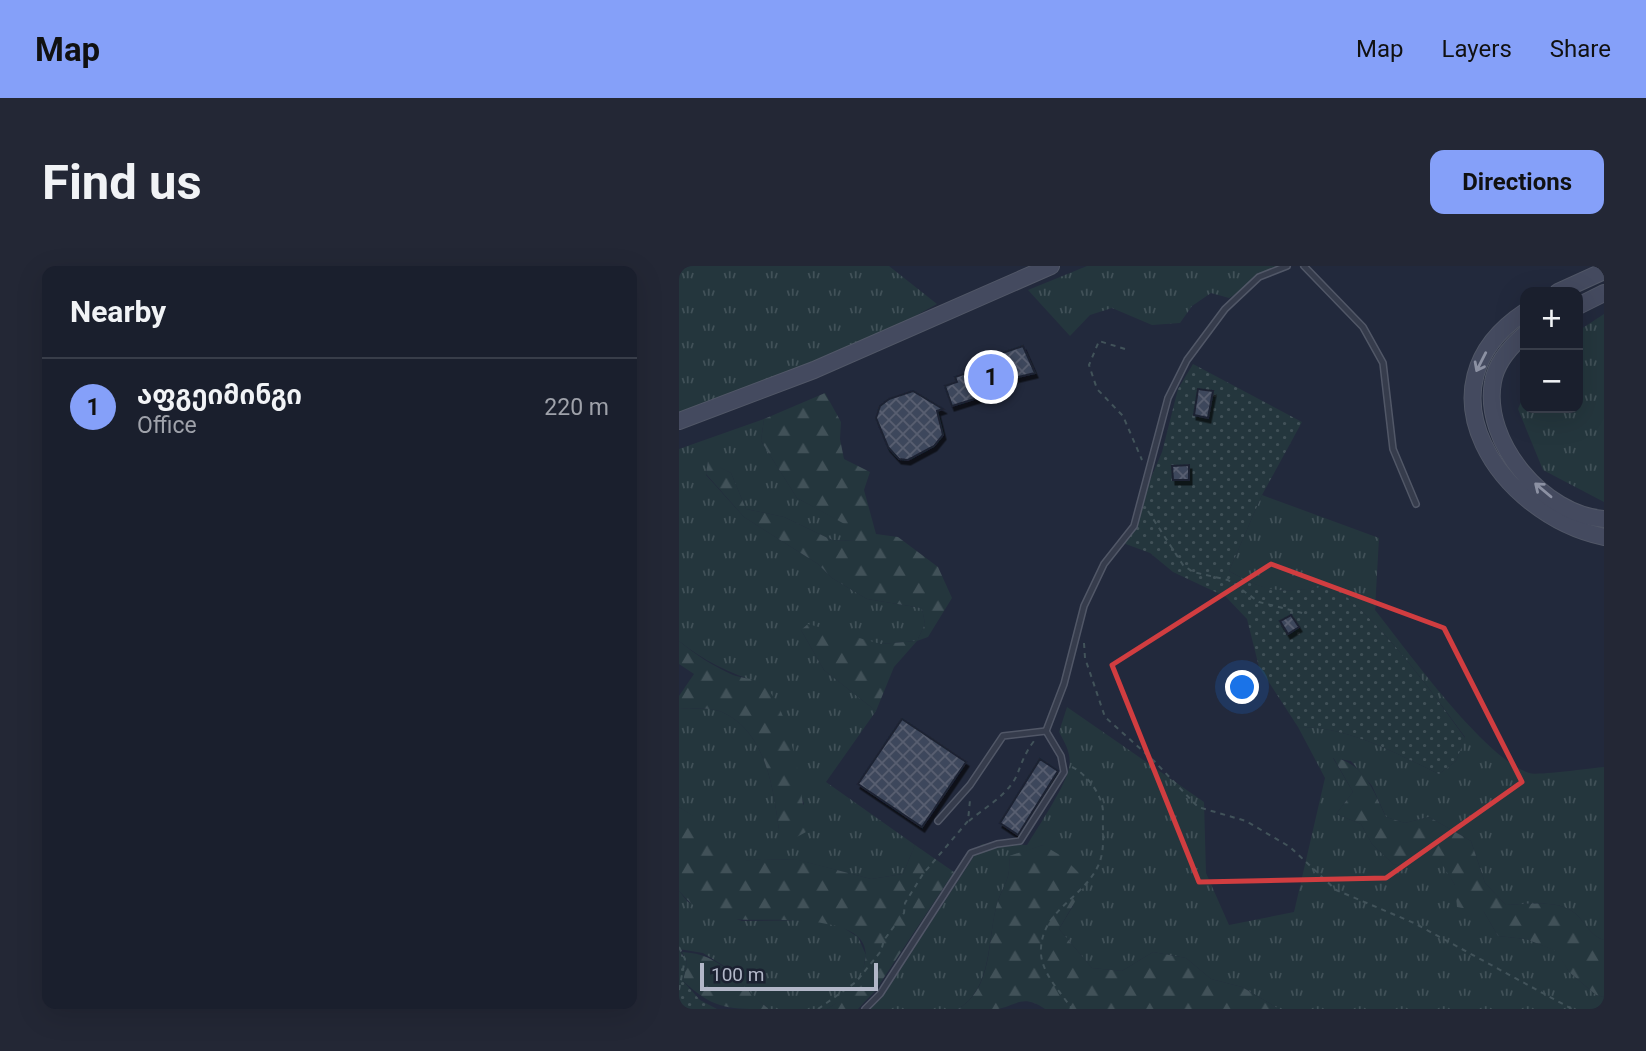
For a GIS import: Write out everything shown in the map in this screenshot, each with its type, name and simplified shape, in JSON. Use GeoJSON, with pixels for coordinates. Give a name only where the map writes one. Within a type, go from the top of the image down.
{"type":"FeatureCollection","features":[{"type":"Feature","properties":{"kind":"main road"},"geometry":{"type":"LineString","coordinates":[[679,421],[814,370],[1051,266]]}},
{"type":"Feature","properties":{"kind":"main road"},"geometry":{"type":"LineString","coordinates":[[1569,287],[1604,271]]}},
{"type":"Feature","properties":{"kind":"main road"},"geometry":{"type":"LineString","coordinates":[[1583,304],[1604,293]]}},
{"type":"Feature","properties":{"kind":"main road"},"geometry":{"type":"LineString","coordinates":[[1520,315],[1508,323],[1481,360],[1475,374],[1473,393],[1477,432],[1488,458],[1503,479],[1533,504],[1565,524],[1604,537]]}},
{"type":"Feature","properties":{"kind":"main road"},"geometry":{"type":"LineString","coordinates":[[1520,339],[1505,354],[1493,382],[1492,406],[1498,434],[1518,467],[1547,495],[1569,509],[1604,519]]}},
{"type":"Feature","properties":{"kind":"lane"},"geometry":{"type":"LineString","coordinates":[[1042,732],[1063,684],[1084,606],[1104,564],[1134,526],[1168,398],[1187,360],[1225,309],[1259,277],[1287,266]]}},
{"type":"Feature","properties":{"kind":"lane"},"geometry":{"type":"LineString","coordinates":[[1304,266],[1363,327],[1383,363],[1393,449],[1416,504]]}},
{"type":"Feature","properties":{"kind":"lane"},"geometry":{"type":"LineString","coordinates":[[865,1009],[880,994],[971,853],[997,844],[1020,841],[1064,772],[1064,765],[1042,732]]}},
{"type":"Feature","properties":{"kind":"lane"},"geometry":{"type":"LineString","coordinates":[[938,821],[970,785],[1003,736],[1042,732]]}},
{"type":"Feature","properties":{"kind":"path"},"geometry":{"type":"LineString","coordinates":[[1125,349],[1099,341],[1089,365],[1097,389],[1123,416],[1133,435],[1146,478]]}},
{"type":"Feature","properties":{"kind":"path"},"geometry":{"type":"LineString","coordinates":[[1142,502],[1183,565],[1193,572],[1228,580],[1259,602],[1306,614]]}},
{"type":"Feature","properties":{"kind":"path"},"geometry":{"type":"LineString","coordinates":[[1084,632],[1084,658],[1105,717],[1154,761],[1198,807],[1246,821],[1290,847],[1336,890],[1414,923],[1572,1009]]}},
{"type":"Feature","properties":{"kind":"path"},"geometry":{"type":"LineString","coordinates":[[818,1009],[856,982],[881,951],[884,940],[904,913],[909,895],[923,874],[968,821],[990,807],[1012,782],[1019,763],[1042,732]]}},
{"type":"Feature","properties":{"kind":"path"},"geometry":{"type":"LineString","coordinates":[[1064,765],[1082,772],[1101,799],[1105,828],[1100,863],[1080,890],[1051,918],[1041,946],[1043,968],[1072,1009]]}},
{"type":"Feature","properties":{"kind":"path"},"geometry":{"type":"LineString","coordinates":[[968,821],[970,785]]}},
{"type":"Feature","properties":{"kind":"path"},"geometry":{"type":"LineString","coordinates":[[679,947],[685,959],[679,990]]}},
{"type":"Feature","properties":{"kind":"highlighted area"},"geometry":{"type":"Polygon","coordinates":[[[1271,564],[1444,628],[1522,782],[1386,878],[1199,882],[1112,665],[1271,564]]]}},
{"type":"Feature","properties":{"kind":"green space"},"geometry":{"type":"Polygon","coordinates":[[[679,266],[889,266],[937,304],[843,350],[679,413],[679,266]]]}},
{"type":"Feature","properties":{"kind":"green space"},"geometry":{"type":"Polygon","coordinates":[[[1087,266],[1284,266],[1229,298],[1211,293],[1192,306],[1180,323],[1152,325],[1112,308],[1090,315],[1070,336],[1028,290],[1087,266]]]}},
{"type":"Feature","properties":{"kind":"green space"},"geometry":{"type":"Polygon","coordinates":[[[1604,314],[1604,502],[1543,470],[1518,409],[1520,404],[1520,413],[1583,413],[1583,328],[1604,314]]]}},
{"type":"Feature","properties":{"kind":"green space"},"geometry":{"type":"Polygon","coordinates":[[[1193,364],[1302,422],[1262,495],[1229,571],[1258,585],[1280,590],[1334,586],[1371,620],[1404,658],[1465,738],[1456,761],[1439,774],[1388,749],[1353,736],[1298,727],[1259,667],[1247,619],[1226,597],[1173,572],[1150,553],[1123,543],[1162,452],[1178,389],[1193,364]]]}},
{"type":"Feature","properties":{"kind":"green space"},"geometry":{"type":"Polygon","coordinates":[[[825,393],[841,422],[840,439],[844,459],[870,472],[864,490],[876,534],[898,537],[938,567],[952,598],[928,637],[917,641],[925,624],[922,608],[867,599],[832,578],[818,564],[744,517],[706,474],[708,461],[731,473],[746,509],[784,517],[832,540],[855,541],[850,527],[797,498],[761,441],[764,419],[825,393]]]}},
{"type":"Feature","properties":{"kind":"green space"},"geometry":{"type":"Polygon","coordinates":[[[764,419],[761,441],[797,498],[851,527],[856,541],[832,540],[784,517],[746,509],[731,473],[708,462],[706,475],[744,517],[818,564],[832,578],[867,599],[922,608],[925,624],[917,641],[881,644],[801,630],[824,670],[876,711],[826,782],[915,845],[903,874],[871,879],[798,860],[761,859],[730,863],[708,826],[679,807],[679,708],[718,710],[737,721],[749,733],[765,762],[779,830],[804,804],[760,683],[717,666],[679,641],[679,449],[764,419]]]}},
{"type":"Feature","properties":{"kind":"green space"},"geometry":{"type":"Polygon","coordinates":[[[1262,495],[1379,538],[1375,610],[1468,725],[1510,763],[1534,774],[1604,767],[1604,940],[1592,933],[1576,914],[1561,906],[1506,905],[1485,883],[1471,841],[1429,817],[1405,823],[1386,817],[1372,786],[1351,761],[1333,758],[1353,792],[1336,814],[1361,824],[1372,844],[1394,865],[1437,855],[1455,885],[1484,912],[1498,936],[1526,939],[1557,951],[1569,972],[1596,995],[1604,997],[1604,1009],[1279,1009],[1242,987],[1211,979],[1186,958],[1153,952],[1122,971],[1092,968],[1059,929],[1073,906],[1043,845],[1009,857],[1008,876],[997,904],[987,962],[977,989],[969,1000],[958,1009],[870,1009],[883,996],[982,844],[1027,845],[1067,776],[1069,753],[1059,732],[1067,707],[1204,802],[1206,873],[1229,925],[1294,912],[1325,778],[1298,727],[1335,731],[1371,742],[1439,774],[1456,761],[1465,737],[1388,639],[1334,586],[1291,591],[1270,589],[1229,571],[1262,495]]]}},
{"type":"Feature","properties":{"kind":"green space"},"geometry":{"type":"Polygon","coordinates":[[[808,624],[881,644],[917,641],[894,667],[876,711],[824,670],[801,630],[808,624]]]}},
{"type":"Feature","properties":{"kind":"green space"},"geometry":{"type":"Polygon","coordinates":[[[679,641],[712,664],[733,675],[759,682],[770,692],[787,728],[793,751],[806,832],[795,838],[779,830],[765,762],[749,733],[737,721],[718,710],[679,708],[679,696],[694,674],[679,664],[679,641]]]}},
{"type":"Feature","properties":{"kind":"green space"},"geometry":{"type":"Polygon","coordinates":[[[1333,757],[1344,760],[1367,779],[1386,817],[1405,823],[1429,817],[1471,841],[1485,883],[1506,905],[1552,904],[1576,914],[1592,933],[1604,940],[1604,997],[1596,995],[1569,972],[1556,951],[1526,939],[1498,936],[1484,912],[1457,907],[1455,885],[1437,856],[1394,865],[1372,844],[1361,824],[1336,814],[1353,792],[1333,757]]]}},
{"type":"Feature","properties":{"kind":"green space"},"geometry":{"type":"Polygon","coordinates":[[[679,807],[708,825],[730,862],[761,859],[799,860],[871,879],[903,874],[915,845],[954,872],[875,991],[858,1009],[827,1009],[848,995],[860,978],[865,961],[863,943],[850,931],[830,924],[728,919],[713,917],[699,910],[679,891],[679,807]]]}},
{"type":"Feature","properties":{"kind":"green space"},"geometry":{"type":"Polygon","coordinates":[[[1043,845],[1063,857],[1087,881],[1059,929],[1092,968],[1122,971],[1153,952],[1186,958],[1211,979],[1242,987],[1279,1009],[1045,1009],[1025,1001],[998,1009],[958,1009],[970,1000],[984,976],[997,904],[1008,876],[1009,856],[1043,845]]]}},
{"type":"Feature","properties":{"kind":"green space"},"geometry":{"type":"Polygon","coordinates":[[[679,891],[688,902],[742,921],[813,920],[839,925],[858,937],[866,955],[861,980],[853,993],[827,1009],[769,1009],[752,995],[729,969],[703,953],[679,949],[679,891]]]}},
{"type":"Feature","properties":{"kind":"green space"},"geometry":{"type":"Polygon","coordinates":[[[679,949],[687,962],[683,981],[700,1000],[717,1009],[679,1009],[679,949]]]}},
{"type":"Feature","properties":{"kind":"green space"},"geometry":{"type":"Polygon","coordinates":[[[682,952],[709,958],[720,965],[769,1009],[731,1008],[703,997],[683,981],[687,962],[682,952]]]}},
{"type":"Feature","properties":{"kind":"building"},"geometry":{"type":"Polygon","coordinates":[[[1023,346],[1035,373],[998,382],[1000,391],[952,406],[945,386],[957,382],[955,377],[978,369],[976,362],[1023,346]]]}},
{"type":"Feature","properties":{"kind":"building"},"geometry":{"type":"Polygon","coordinates":[[[1198,389],[1213,391],[1208,418],[1194,415],[1198,389]]]}},
{"type":"Feature","properties":{"kind":"building"},"geometry":{"type":"Polygon","coordinates":[[[913,391],[943,409],[937,411],[943,435],[934,446],[908,460],[899,459],[888,447],[876,418],[880,406],[889,399],[913,391]]]}},
{"type":"Feature","properties":{"kind":"building"},"geometry":{"type":"Polygon","coordinates":[[[1189,465],[1189,480],[1173,480],[1172,466],[1189,465]]]}},
{"type":"Feature","properties":{"kind":"building"},"geometry":{"type":"Polygon","coordinates":[[[1291,615],[1299,627],[1288,634],[1280,621],[1291,615]]]}},
{"type":"Feature","properties":{"kind":"building"},"geometry":{"type":"Polygon","coordinates":[[[902,719],[966,762],[922,827],[858,784],[902,719]]]}},
{"type":"Feature","properties":{"kind":"building"},"geometry":{"type":"Polygon","coordinates":[[[1040,759],[1058,771],[1018,835],[1000,823],[1040,759]]]}},
{"type":"Feature","properties":{"kind":"place","name":"აფგეიმინგი"},"geometry":{"type":"Point","coordinates":[991,377]}}]}
